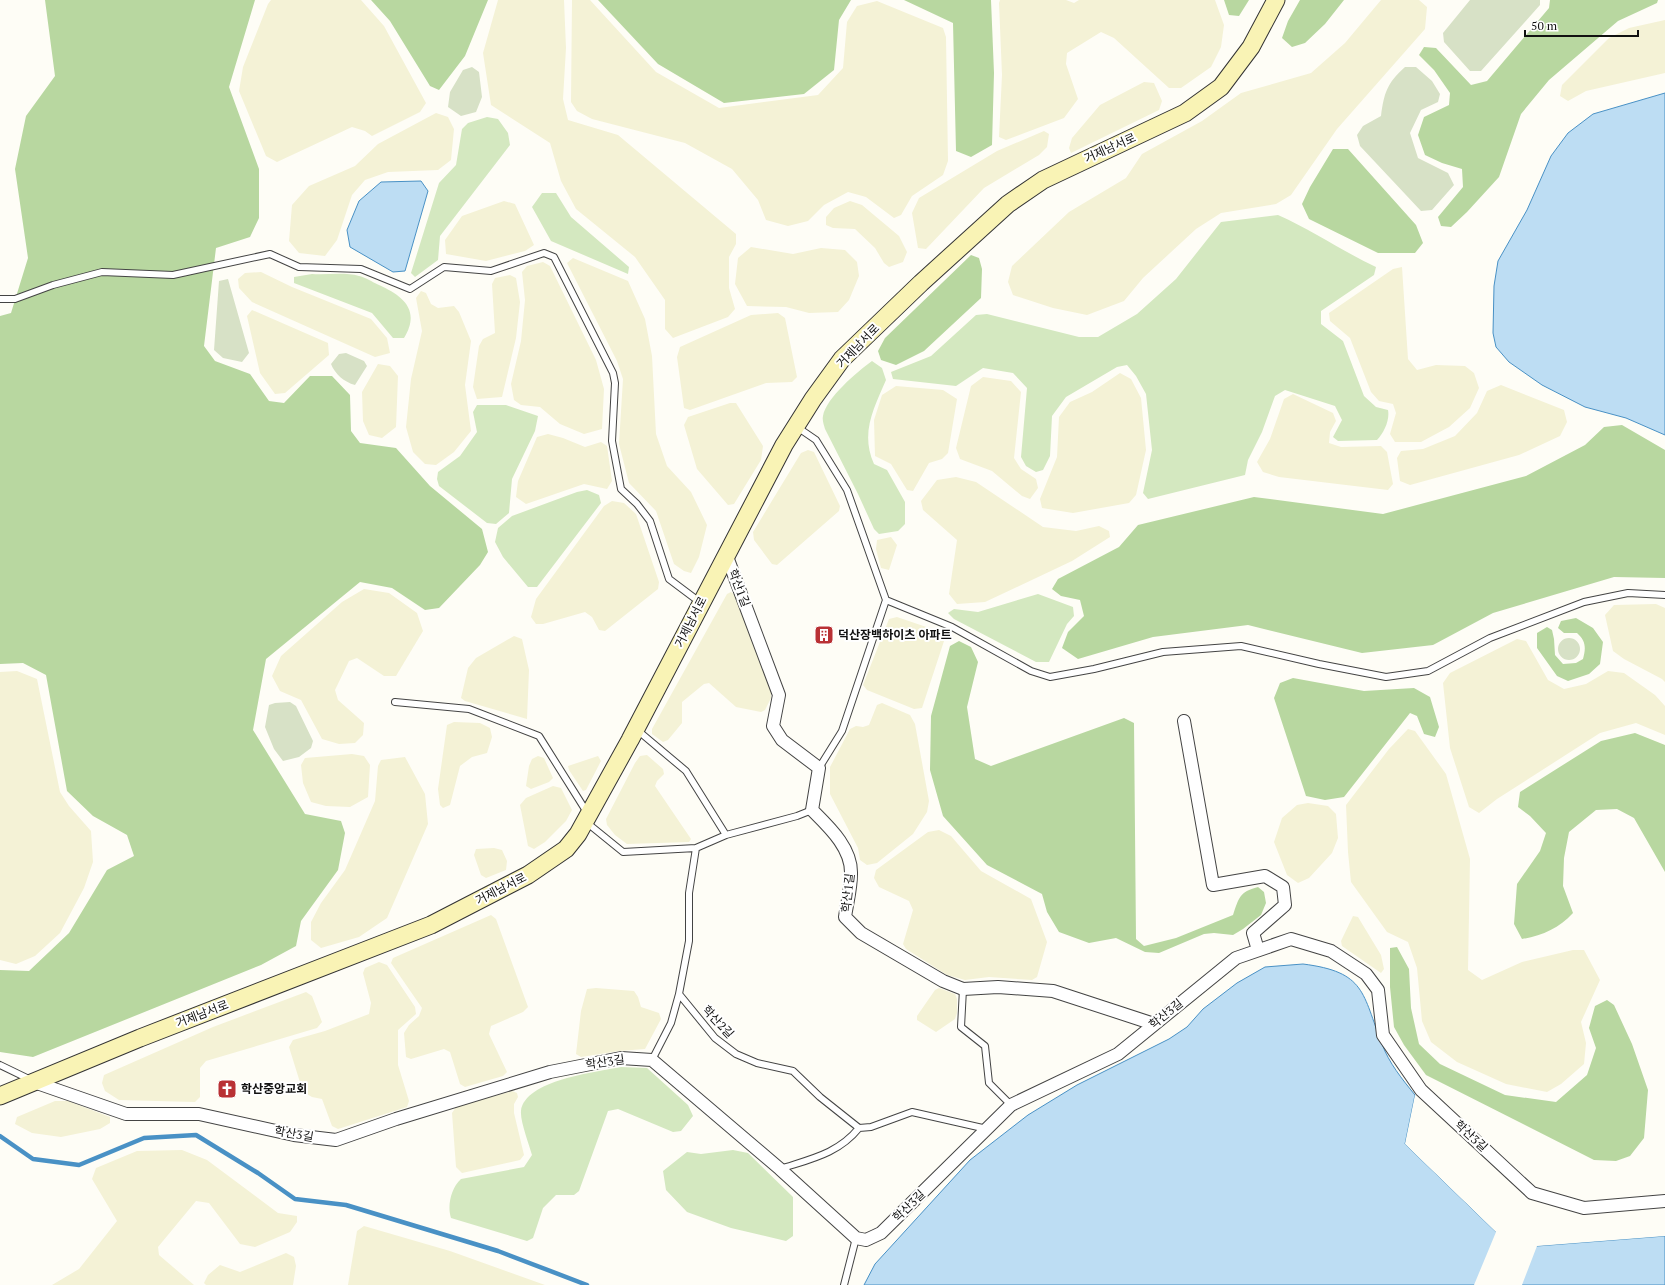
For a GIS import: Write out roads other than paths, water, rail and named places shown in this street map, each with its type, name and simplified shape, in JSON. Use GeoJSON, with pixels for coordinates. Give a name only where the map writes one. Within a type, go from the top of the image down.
{"type":"FeatureCollection","features":[{"type":"Feature","properties":{"kind":"main road","name":"거제남서로"},"geometry":{"type":"LineString","coordinates":[[0,1096],[140,1038],[431,925],[528,875],[566,849],[578,834],[636,728],[726,554],[796,426],[842,359],[1008,204],[1044,180],[1185,113],[1221,88],[1251,47],[1276,0]]}},
{"type":"Feature","properties":{"kind":"street","name":"학산1길"},"geometry":{"type":"LineString","coordinates":[[726,554],[779,695],[773,726],[782,740],[819,768]]}},
{"type":"Feature","properties":{"kind":"street"},"geometry":{"type":"LineString","coordinates":[[1184,721],[1213,886],[1265,876],[1283,887],[1285,905],[1253,933],[1258,950]]}},
{"type":"Feature","properties":{"kind":"street"},"geometry":{"type":"LineString","coordinates":[[812,810],[819,768]]}},
{"type":"Feature","properties":{"kind":"street","name":"학산1길"},"geometry":{"type":"LineString","coordinates":[[812,810],[838,836],[850,862],[851,874],[845,917],[850,924],[943,981],[963,989],[998,987],[1053,991],[1154,1024]]}},
{"type":"Feature","properties":{"kind":"street","name":"학산3길"},"geometry":{"type":"LineString","coordinates":[[856,1238],[866,1240],[881,1233],[1011,1105],[1118,1054],[1236,958],[1292,939],[1331,951],[1366,974],[1378,990],[1383,1035],[1420,1090],[1532,1194],[1584,1208],[1665,1201]]}},
{"type":"Feature","properties":{"kind":"street","name":"학산3길"},"geometry":{"type":"LineString","coordinates":[[34,1082],[126,1114],[200,1114],[294,1135],[336,1140],[396,1119],[550,1072],[621,1058],[652,1060]]}},
{"type":"Feature","properties":{"kind":"street"},"geometry":{"type":"LineString","coordinates":[[652,1060],[780,1169],[856,1238]]}},
{"type":"Feature","properties":{"kind":"lane"},"geometry":{"type":"LineString","coordinates":[[0,299],[15,299],[53,285],[102,272],[173,275],[270,254],[299,267],[361,269],[410,290],[444,267],[491,271],[544,253],[554,257],[613,373],[615,383],[612,441],[621,489],[637,504],[650,521],[669,579],[701,603]]}},
{"type":"Feature","properties":{"kind":"lane"},"geometry":{"type":"LineString","coordinates":[[796,426],[816,440],[847,490],[886,600],[842,731],[819,768]]}},
{"type":"Feature","properties":{"kind":"lane"},"geometry":{"type":"LineString","coordinates":[[886,600],[952,627],[1031,671],[1050,677],[1094,669],[1163,652],[1241,646],[1319,664],[1386,677],[1428,671],[1490,638],[1584,602],[1628,593],[1665,595]]}},
{"type":"Feature","properties":{"kind":"lane"},"geometry":{"type":"LineString","coordinates":[[395,702],[469,709],[539,736],[587,818],[624,852],[696,848],[726,835],[797,816],[812,810]]}},
{"type":"Feature","properties":{"kind":"lane"},"geometry":{"type":"LineString","coordinates":[[636,728],[686,771],[726,835]]}},
{"type":"Feature","properties":{"kind":"lane"},"geometry":{"type":"LineString","coordinates":[[652,1060],[671,1023],[679,994],[689,941],[689,893],[696,848]]}},
{"type":"Feature","properties":{"kind":"lane"},"geometry":{"type":"LineString","coordinates":[[963,989],[961,1027],[985,1046],[989,1083],[1011,1105]]}},
{"type":"Feature","properties":{"kind":"lane","name":"학산2길"},"geometry":{"type":"LineString","coordinates":[[679,994],[715,1038],[736,1054],[757,1063],[793,1071],[820,1097],[859,1128]]}},
{"type":"Feature","properties":{"kind":"lane"},"geometry":{"type":"LineString","coordinates":[[0,1066],[34,1082]]}},
{"type":"Feature","properties":{"kind":"lane"},"geometry":{"type":"LineString","coordinates":[[780,1169],[827,1154],[851,1138],[859,1128],[871,1127],[912,1112],[987,1129]]}},
{"type":"Feature","properties":{"kind":"lane"},"geometry":{"type":"LineString","coordinates":[[844,1285],[856,1238]]}},
{"type":"Feature","properties":{"kind":"water"},"geometry":{"type":"Polygon","coordinates":[[[1665,93],[1665,435],[1626,418],[1585,407],[1542,385],[1509,362],[1496,347],[1493,333],[1494,286],[1498,261],[1527,210],[1551,156],[1568,133],[1593,114],[1665,93]]]}},
{"type":"Feature","properties":{"kind":"water"},"geometry":{"type":"Polygon","coordinates":[[[421,181],[428,191],[405,271],[393,272],[350,247],[347,230],[359,201],[381,182],[421,181]]]}},
{"type":"Feature","properties":{"kind":"water"},"geometry":{"type":"Polygon","coordinates":[[[1303,964],[1324,968],[1339,973],[1350,979],[1359,988],[1365,998],[1388,1058],[1415,1095],[1405,1144],[1496,1232],[1537,1246],[1665,1236],[1665,1285],[864,1285],[875,1264],[970,1160],[1028,1115],[1077,1085],[1169,1039],[1187,1027],[1203,1009],[1237,983],[1265,967],[1303,964]]]}},
{"type":"Feature","properties":{"kind":"waterway"},"geometry":{"type":"LineString","coordinates":[[0,1136],[33,1159],[79,1165],[144,1138],[196,1135],[258,1173],[295,1199],[346,1205],[498,1251],[587,1285]]}},
{"type":"Feature","properties":{"kind":"place","name":"덕산장백하이츠 아파트"},"geometry":{"type":"Point","coordinates":[824,635]}},
{"type":"Feature","properties":{"kind":"place","name":"학산중앙교회"},"geometry":{"type":"Point","coordinates":[227,1089]}}]}
